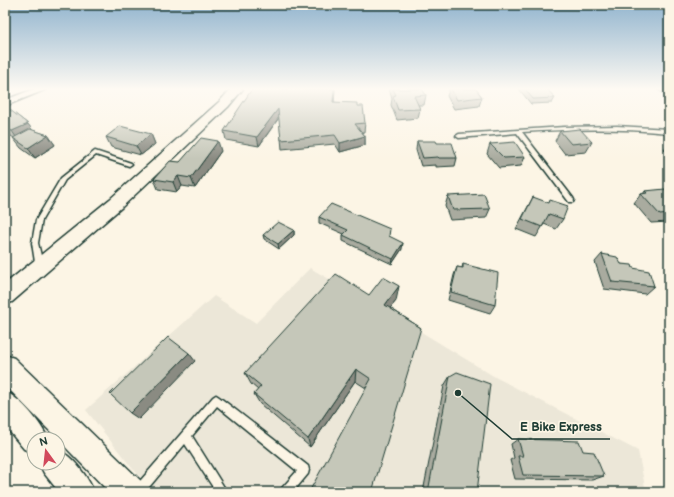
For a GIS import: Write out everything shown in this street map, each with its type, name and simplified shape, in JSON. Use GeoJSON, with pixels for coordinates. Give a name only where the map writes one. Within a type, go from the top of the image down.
{"type":"FeatureCollection","features":[{"type":"Feature","properties":{"kind":"main road"},"geometry":{"type":"LineString","coordinates":[[5,367],[130,492]]}},
{"type":"Feature","properties":{"kind":"main road"},"geometry":{"type":"LineString","coordinates":[[5,405],[27,431]]}},
{"type":"Feature","properties":{"kind":"main road"},"geometry":{"type":"LineString","coordinates":[[61,471],[79,492]]}},
{"type":"Feature","properties":{"kind":"street"},"geometry":{"type":"LineString","coordinates":[[5,296],[121,198],[215,112]]}},
{"type":"Feature","properties":{"kind":"street"},"geometry":{"type":"LineString","coordinates":[[5,280],[69,242]]}},
{"type":"Feature","properties":{"kind":"lane"},"geometry":{"type":"LineString","coordinates":[[459,136],[518,131],[632,127],[669,131]]}},
{"type":"Feature","properties":{"kind":"lane"},"geometry":{"type":"LineString","coordinates":[[518,131],[571,200]]}},
{"type":"Feature","properties":{"kind":"lane"},"geometry":{"type":"LineString","coordinates":[[38,260],[35,243],[39,220],[63,179],[95,153],[129,164]]}},
{"type":"Feature","properties":{"kind":"lane"},"geometry":{"type":"LineString","coordinates":[[138,492],[216,400],[304,470],[286,492]]}},
{"type":"Feature","properties":{"kind":"lane"},"geometry":{"type":"LineString","coordinates":[[186,436],[222,492]]}},
{"type":"Feature","properties":{"kind":"shaded area"},"geometry":{"type":"Polygon","coordinates":[[[310,268],[418,330],[495,377],[638,451],[646,492],[155,492],[132,468],[86,410],[214,296],[256,323],[310,268]]]}},
{"type":"Feature","properties":{"kind":"building"},"geometry":{"type":"Polygon","coordinates":[[[5,112],[13,112],[28,124],[12,131],[5,128],[5,112]]]}},
{"type":"Feature","properties":{"kind":"building"},"geometry":{"type":"Polygon","coordinates":[[[237,112],[276,112],[257,137],[224,131],[237,112]]]}},
{"type":"Feature","properties":{"kind":"building"},"geometry":{"type":"Polygon","coordinates":[[[278,112],[364,112],[365,123],[355,124],[365,136],[340,143],[335,135],[281,140],[278,112]]]}},
{"type":"Feature","properties":{"kind":"building"},"geometry":{"type":"Polygon","coordinates":[[[120,126],[151,134],[136,146],[106,137],[120,126]]]}},
{"type":"Feature","properties":{"kind":"building"},"geometry":{"type":"Polygon","coordinates":[[[30,129],[48,135],[28,148],[13,138],[30,129]]]}},
{"type":"Feature","properties":{"kind":"building"},"geometry":{"type":"Polygon","coordinates":[[[580,129],[592,142],[571,144],[560,131],[580,129]]]}},
{"type":"Feature","properties":{"kind":"building"},"geometry":{"type":"Polygon","coordinates":[[[201,138],[218,141],[191,178],[178,176],[173,182],[154,179],[170,161],[180,162],[201,138]]]}},
{"type":"Feature","properties":{"kind":"building"},"geometry":{"type":"Polygon","coordinates":[[[417,141],[452,143],[457,158],[423,158],[417,141]]]}},
{"type":"Feature","properties":{"kind":"building"},"geometry":{"type":"Polygon","coordinates":[[[515,142],[525,157],[504,158],[490,144],[515,142]]]}},
{"type":"Feature","properties":{"kind":"building"},"geometry":{"type":"Polygon","coordinates":[[[665,189],[669,193],[669,214],[660,215],[641,194],[647,193],[645,191],[665,189]]]}},
{"type":"Feature","properties":{"kind":"building"},"geometry":{"type":"Polygon","coordinates":[[[484,194],[490,209],[453,210],[448,196],[484,194]]]}},
{"type":"Feature","properties":{"kind":"building"},"geometry":{"type":"Polygon","coordinates":[[[533,197],[549,203],[550,200],[568,206],[563,219],[549,214],[542,227],[522,219],[533,197]]]}},
{"type":"Feature","properties":{"kind":"building"},"geometry":{"type":"Polygon","coordinates":[[[331,204],[390,229],[389,236],[403,243],[393,259],[343,235],[348,230],[319,217],[331,204]]]}},
{"type":"Feature","properties":{"kind":"building"},"geometry":{"type":"Polygon","coordinates":[[[278,222],[294,230],[278,244],[263,235],[278,222]]]}},
{"type":"Feature","properties":{"kind":"building"},"geometry":{"type":"Polygon","coordinates":[[[602,254],[617,257],[621,264],[632,265],[633,268],[649,271],[654,286],[612,282],[602,254]]]}},
{"type":"Feature","properties":{"kind":"building"},"geometry":{"type":"Polygon","coordinates":[[[463,264],[498,273],[495,305],[451,292],[457,267],[463,268],[463,264]]]}},
{"type":"Feature","properties":{"kind":"building"},"geometry":{"type":"Polygon","coordinates":[[[336,274],[369,295],[383,277],[399,286],[385,305],[421,328],[372,492],[309,492],[371,379],[356,369],[308,439],[254,394],[261,386],[245,373],[336,274]]]}},
{"type":"Feature","properties":{"kind":"building"},"geometry":{"type":"Polygon","coordinates":[[[168,337],[189,353],[130,413],[110,394],[168,337]]]}},
{"type":"Feature","properties":{"kind":"building"},"geometry":{"type":"Polygon","coordinates":[[[457,372],[490,384],[477,492],[428,492],[450,376],[457,372]]]}},
{"type":"Feature","properties":{"kind":"building"},"geometry":{"type":"Polygon","coordinates":[[[518,439],[579,441],[583,451],[594,452],[604,476],[523,475],[518,456],[523,456],[518,439]]]}},
{"type":"Feature","properties":{"kind":"place","name":"E Bike Express"},"geometry":{"type":"Point","coordinates":[458,393]}}]}
